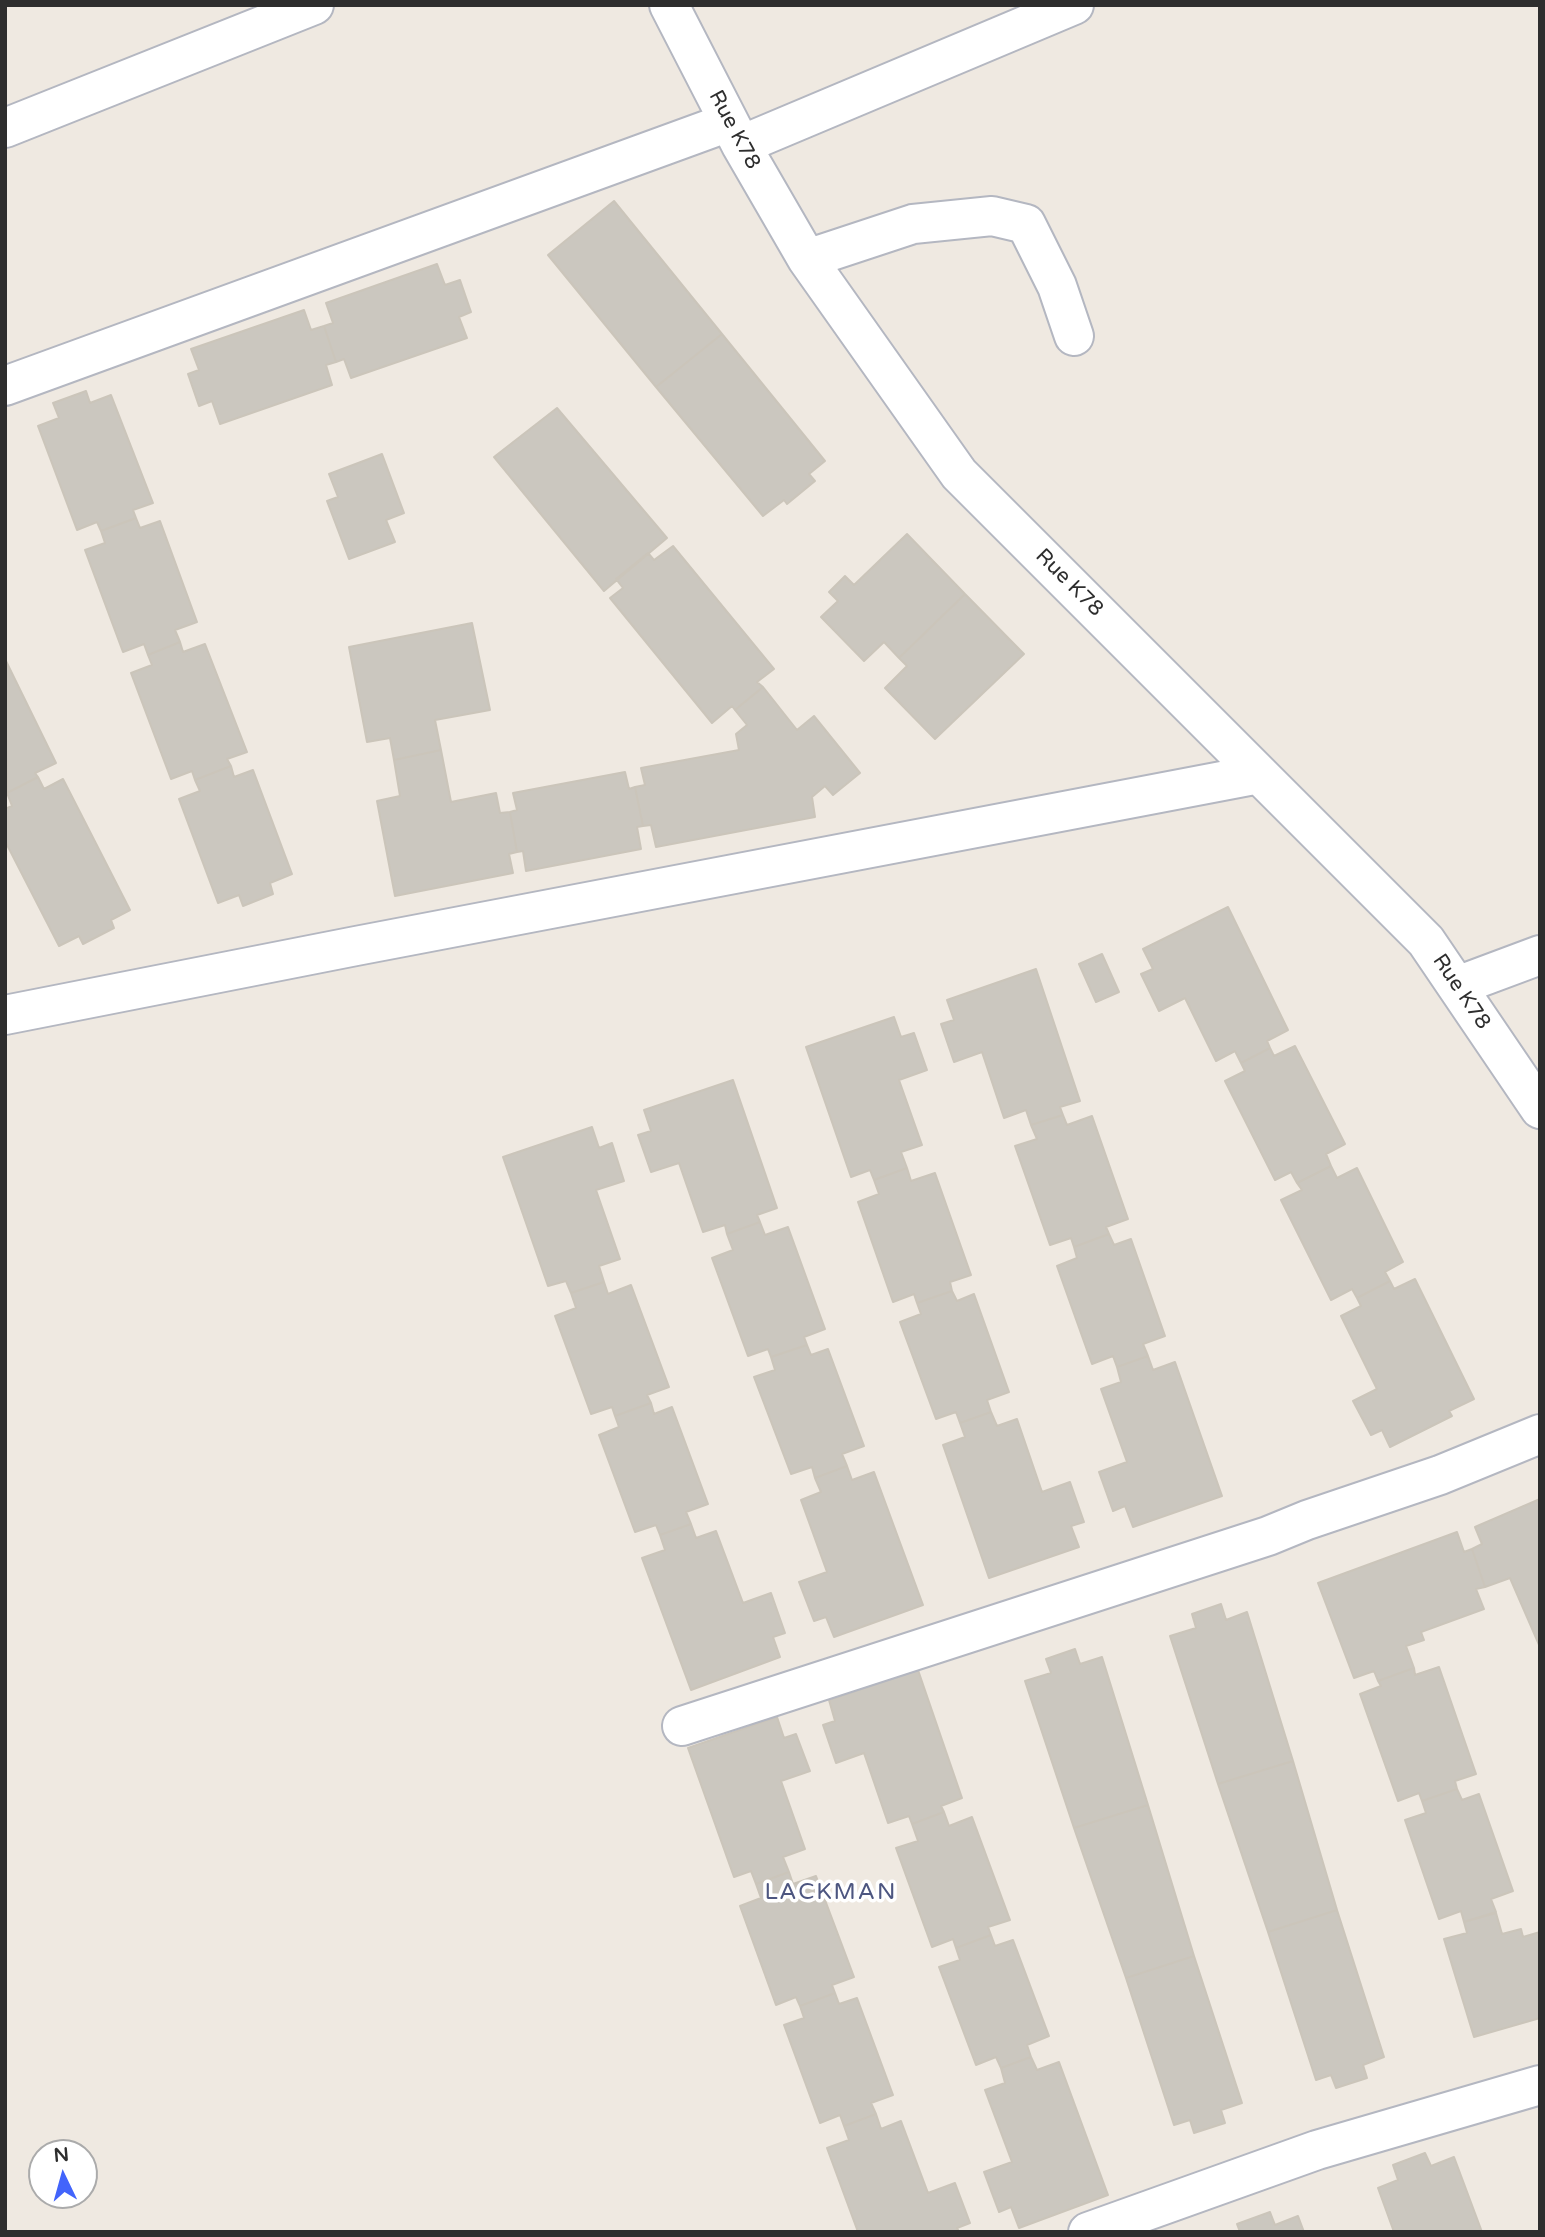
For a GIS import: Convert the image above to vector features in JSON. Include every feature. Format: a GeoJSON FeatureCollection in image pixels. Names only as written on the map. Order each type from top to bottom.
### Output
{"type":"FeatureCollection","features":[{"type":"Feature","properties":{"kind":"street"},"geometry":{"type":"LineString","coordinates":[[5,128],[314,5]]}},
{"type":"Feature","properties":{"kind":"street","name":"Rue K78"},"geometry":{"type":"LineString","coordinates":[[668,5],[735,133],[807,259],[959,474],[1426,942],[1540,1109]]}},
{"type":"Feature","properties":{"kind":"street"},"geometry":{"type":"LineString","coordinates":[[5,386],[735,133],[1074,5]]}},
{"type":"Feature","properties":{"kind":"street"},"geometry":{"type":"LineString","coordinates":[[807,259],[913,224],[992,216],[1026,225],[1057,286],[1074,336]]}},
{"type":"Feature","properties":{"kind":"street"},"geometry":{"type":"LineString","coordinates":[[5,1015],[1259,774]]}},
{"type":"Feature","properties":{"kind":"street"},"geometry":{"type":"LineString","coordinates":[[1457,986],[1540,955]]}},
{"type":"Feature","properties":{"kind":"street"},"geometry":{"type":"LineString","coordinates":[[682,1726],[1268,1536],[1440,1475],[1540,1434]]}},
{"type":"Feature","properties":{"kind":"street"},"geometry":{"type":"LineString","coordinates":[[1088,2232],[1317,2150],[1540,2085]]}},
{"type":"Feature","properties":{"kind":"building"},"geometry":{"type":"Polygon","coordinates":[[[614,201],[722,334],[656,387],[548,255],[614,201]]]}},
{"type":"Feature","properties":{"kind":"building"},"geometry":{"type":"Polygon","coordinates":[[[437,264],[445,285],[460,280],[471,312],[459,317],[467,338],[351,378],[344,359],[336,362],[324,326],[333,323],[326,303],[437,264]]]}},
{"type":"Feature","properties":{"kind":"building"},"geometry":{"type":"Polygon","coordinates":[[[304,310],[311,330],[324,326],[336,362],[326,365],[332,385],[220,424],[212,401],[199,406],[188,374],[199,370],[191,349],[304,310]]]}},
{"type":"Feature","properties":{"kind":"building"},"geometry":{"type":"Polygon","coordinates":[[[722,334],[825,461],[809,474],[815,481],[787,504],[784,500],[763,516],[656,387],[722,334]]]}},
{"type":"Feature","properties":{"kind":"building"},"geometry":{"type":"Polygon","coordinates":[[[86,391],[90,403],[111,395],[153,503],[133,510],[136,518],[101,531],[97,522],[77,530],[38,426],[59,418],[53,403],[86,391]]]}},
{"type":"Feature","properties":{"kind":"building"},"geometry":{"type":"Polygon","coordinates":[[[557,408],[667,538],[604,591],[494,457],[557,408]]]}},
{"type":"Feature","properties":{"kind":"building"},"geometry":{"type":"Polygon","coordinates":[[[382,454],[404,513],[386,520],[395,542],[349,559],[327,501],[338,497],[329,474],[382,454]]]}},
{"type":"Feature","properties":{"kind":"building"},"geometry":{"type":"Polygon","coordinates":[[[136,518],[140,528],[160,521],[197,622],[175,630],[180,642],[148,655],[144,644],[123,652],[85,550],[105,543],[101,531],[136,518]]]}},
{"type":"Feature","properties":{"kind":"building"},"geometry":{"type":"Polygon","coordinates":[[[907,534],[965,594],[899,658],[884,642],[864,661],[821,617],[838,601],[829,592],[845,576],[854,585],[907,534]]]}},
{"type":"Feature","properties":{"kind":"building"},"geometry":{"type":"Polygon","coordinates":[[[673,546],[774,669],[757,682],[763,687],[735,710],[732,706],[712,723],[610,598],[623,588],[616,579],[648,553],[654,560],[673,546]]]}},
{"type":"Feature","properties":{"kind":"building"},"geometry":{"type":"Polygon","coordinates":[[[965,594],[1024,654],[935,739],[885,688],[907,666],[899,658],[965,594]]]}},
{"type":"Feature","properties":{"kind":"building"},"geometry":{"type":"Polygon","coordinates":[[[472,623],[490,710],[435,720],[441,750],[394,760],[390,738],[367,742],[349,647],[472,623]]]}},
{"type":"Feature","properties":{"kind":"building"},"geometry":{"type":"Polygon","coordinates":[[[180,642],[183,652],[205,644],[247,752],[227,759],[231,766],[195,780],[192,771],[171,779],[131,673],[152,665],[148,655],[180,642]]]}},
{"type":"Feature","properties":{"kind":"building"},"geometry":{"type":"Polygon","coordinates":[[[5,659],[56,763],[35,773],[38,777],[7,793],[5,659]]]}},
{"type":"Feature","properties":{"kind":"building"},"geometry":{"type":"Polygon","coordinates":[[[763,687],[797,730],[814,716],[860,773],[833,795],[825,786],[812,797],[815,817],[656,847],[651,825],[643,826],[635,787],[645,785],[641,768],[739,750],[736,734],[747,725],[735,710],[763,687]]]}},
{"type":"Feature","properties":{"kind":"building"},"geometry":{"type":"Polygon","coordinates":[[[441,750],[451,802],[496,793],[500,813],[510,812],[517,852],[509,854],[513,873],[395,896],[377,801],[400,796],[394,760],[441,750]]]}},
{"type":"Feature","properties":{"kind":"building"},"geometry":{"type":"Polygon","coordinates":[[[231,766],[234,777],[253,770],[292,874],[270,883],[273,894],[243,906],[239,895],[218,903],[179,799],[200,791],[195,780],[231,766]]]}},
{"type":"Feature","properties":{"kind":"building"},"geometry":{"type":"Polygon","coordinates":[[[625,772],[629,789],[635,787],[643,826],[637,827],[641,849],[526,871],[523,851],[517,852],[510,812],[517,810],[513,793],[625,772]]]}},
{"type":"Feature","properties":{"kind":"building"},"geometry":{"type":"Polygon","coordinates":[[[38,777],[44,789],[63,779],[130,910],[111,920],[114,928],[83,944],[79,936],[59,946],[5,841],[5,809],[12,806],[7,793],[38,777]]]}},
{"type":"Feature","properties":{"kind":"building"},"geometry":{"type":"Polygon","coordinates":[[[1228,907],[1288,1030],[1267,1041],[1270,1048],[1241,1063],[1235,1051],[1216,1061],[1185,998],[1159,1011],[1141,974],[1153,969],[1143,949],[1228,907]]]}},
{"type":"Feature","properties":{"kind":"building"},"geometry":{"type":"Polygon","coordinates":[[[1102,954],[1119,992],[1096,1002],[1079,964],[1102,954]]]}},
{"type":"Feature","properties":{"kind":"building"},"geometry":{"type":"Polygon","coordinates":[[[1036,969],[1080,1101],[1060,1107],[1063,1115],[1031,1125],[1026,1110],[1004,1118],[982,1052],[954,1062],[941,1024],[954,1020],[947,1000],[1036,969]]]}},
{"type":"Feature","properties":{"kind":"building"},"geometry":{"type":"Polygon","coordinates":[[[894,1017],[901,1037],[914,1033],[927,1070],[899,1080],[922,1145],[901,1152],[907,1168],[874,1180],[870,1170],[851,1177],[806,1047],[894,1017]]]}},
{"type":"Feature","properties":{"kind":"building"},"geometry":{"type":"Polygon","coordinates":[[[1295,1046],[1345,1144],[1326,1154],[1331,1166],[1297,1183],[1291,1172],[1275,1180],[1225,1081],[1245,1071],[1241,1063],[1270,1048],[1274,1056],[1295,1046]]]}},
{"type":"Feature","properties":{"kind":"building"},"geometry":{"type":"Polygon","coordinates":[[[733,1080],[777,1208],[757,1215],[760,1222],[727,1234],[725,1225],[703,1232],[679,1163],[651,1172],[638,1135],[651,1131],[644,1110],[733,1080]]]}},
{"type":"Feature","properties":{"kind":"building"},"geometry":{"type":"Polygon","coordinates":[[[1063,1115],[1067,1125],[1092,1116],[1128,1219],[1106,1227],[1109,1234],[1074,1247],[1071,1238],[1050,1245],[1015,1146],[1037,1139],[1031,1125],[1063,1115]]]}},
{"type":"Feature","properties":{"kind":"building"},"geometry":{"type":"Polygon","coordinates":[[[592,1127],[599,1148],[612,1143],[624,1181],[596,1190],[620,1259],[599,1266],[604,1282],[571,1293],[566,1281],[548,1286],[503,1157],[592,1127]]]}},
{"type":"Feature","properties":{"kind":"building"},"geometry":{"type":"Polygon","coordinates":[[[1331,1166],[1337,1178],[1357,1168],[1403,1262],[1385,1272],[1390,1281],[1357,1298],[1352,1289],[1331,1300],[1281,1200],[1302,1190],[1297,1183],[1331,1166]]]}},
{"type":"Feature","properties":{"kind":"building"},"geometry":{"type":"Polygon","coordinates":[[[907,1168],[911,1181],[935,1173],[971,1275],[950,1282],[952,1291],[917,1303],[914,1294],[893,1302],[858,1202],[879,1194],[874,1180],[907,1168]]]}},
{"type":"Feature","properties":{"kind":"building"},"geometry":{"type":"Polygon","coordinates":[[[760,1222],[765,1235],[788,1227],[825,1329],[804,1337],[807,1345],[771,1357],[768,1349],[748,1356],[712,1258],[733,1250],[727,1234],[760,1222]]]}},
{"type":"Feature","properties":{"kind":"building"},"geometry":{"type":"Polygon","coordinates":[[[1109,1234],[1114,1245],[1131,1239],[1165,1336],[1143,1344],[1148,1356],[1117,1367],[1113,1356],[1092,1364],[1057,1266],[1077,1258],[1074,1247],[1109,1234]]]}},
{"type":"Feature","properties":{"kind":"building"},"geometry":{"type":"Polygon","coordinates":[[[1415,1279],[1474,1399],[1449,1411],[1452,1416],[1390,1447],[1382,1430],[1371,1435],[1353,1401],[1377,1389],[1341,1316],[1361,1306],[1357,1298],[1390,1281],[1394,1289],[1415,1279]]]}},
{"type":"Feature","properties":{"kind":"building"},"geometry":{"type":"Polygon","coordinates":[[[604,1282],[608,1294],[631,1285],[669,1387],[647,1395],[651,1403],[615,1416],[612,1407],[591,1414],[555,1316],[576,1308],[571,1293],[604,1282]]]}},
{"type":"Feature","properties":{"kind":"building"},"geometry":{"type":"Polygon","coordinates":[[[952,1291],[957,1301],[974,1294],[1009,1392],[987,1400],[991,1412],[960,1423],[956,1412],[936,1419],[900,1322],[921,1314],[917,1303],[952,1291]]]}},
{"type":"Feature","properties":{"kind":"building"},"geometry":{"type":"Polygon","coordinates":[[[807,1345],[811,1355],[828,1349],[864,1446],[842,1454],[847,1466],[815,1478],[812,1467],[791,1474],[754,1377],[775,1370],[771,1357],[807,1345]]]}},
{"type":"Feature","properties":{"kind":"building"},"geometry":{"type":"Polygon","coordinates":[[[1148,1356],[1153,1370],[1175,1362],[1222,1496],[1133,1527],[1125,1506],[1113,1511],[1099,1472],[1127,1462],[1101,1389],[1121,1382],[1117,1367],[1148,1356]]]}},
{"type":"Feature","properties":{"kind":"building"},"geometry":{"type":"Polygon","coordinates":[[[651,1403],[654,1414],[672,1407],[708,1504],[686,1512],[691,1524],[660,1535],[656,1525],[635,1532],[599,1435],[619,1427],[615,1416],[651,1403]]]}},
{"type":"Feature","properties":{"kind":"building"},"geometry":{"type":"Polygon","coordinates":[[[991,1412],[997,1426],[1017,1419],[1042,1492],[1070,1482],[1084,1522],[1071,1526],[1079,1547],[989,1578],[943,1445],[965,1437],[960,1423],[991,1412]]]}},
{"type":"Feature","properties":{"kind":"building"},"geometry":{"type":"Polygon","coordinates":[[[847,1466],[852,1480],[874,1472],[923,1605],[834,1637],[826,1617],[814,1621],[799,1582],[827,1572],[801,1500],[821,1492],[815,1478],[847,1466]]]}},
{"type":"Feature","properties":{"kind":"building"},"geometry":{"type":"Polygon","coordinates":[[[1540,1499],[1540,1647],[1510,1578],[1485,1587],[1472,1549],[1482,1544],[1475,1527],[1540,1499]]]}},
{"type":"Feature","properties":{"kind":"building"},"geometry":{"type":"Polygon","coordinates":[[[691,1524],[696,1538],[716,1531],[743,1603],[771,1593],[785,1633],[773,1637],[780,1657],[691,1690],[642,1558],[665,1550],[660,1535],[691,1524]]]}},
{"type":"Feature","properties":{"kind":"building"},"geometry":{"type":"Polygon","coordinates":[[[1457,1532],[1464,1552],[1472,1549],[1485,1587],[1476,1589],[1484,1609],[1421,1632],[1424,1640],[1406,1646],[1414,1668],[1378,1681],[1374,1671],[1354,1678],[1318,1583],[1457,1532]]]}},
{"type":"Feature","properties":{"kind":"building"},"geometry":{"type":"Polygon","coordinates":[[[1221,1604],[1226,1620],[1247,1612],[1293,1761],[1218,1784],[1170,1636],[1196,1628],[1192,1614],[1221,1604]]]}},
{"type":"Feature","properties":{"kind":"building"},"geometry":{"type":"Polygon","coordinates":[[[1075,1649],[1080,1664],[1102,1657],[1148,1805],[1074,1828],[1025,1681],[1051,1673],[1046,1659],[1075,1649]]]}},
{"type":"Feature","properties":{"kind":"building"},"geometry":{"type":"Polygon","coordinates":[[[1439,1667],[1476,1774],[1455,1781],[1457,1789],[1422,1801],[1419,1793],[1398,1801],[1360,1694],[1381,1686],[1378,1681],[1414,1668],[1415,1675],[1439,1667]]]}},
{"type":"Feature","properties":{"kind":"building"},"geometry":{"type":"Polygon","coordinates":[[[918,1670],[962,1798],[941,1806],[944,1812],[912,1824],[909,1816],[888,1823],[864,1753],[836,1763],[823,1725],[835,1721],[829,1700],[918,1670]]]}},
{"type":"Feature","properties":{"kind":"building"},"geometry":{"type":"Polygon","coordinates":[[[777,1717],[784,1738],[796,1734],[810,1771],[781,1781],[805,1849],[783,1857],[789,1872],[756,1884],[751,1871],[734,1877],[688,1748],[777,1717]]]}},
{"type":"Feature","properties":{"kind":"building"},"geometry":{"type":"Polygon","coordinates":[[[1293,1761],[1337,1910],[1268,1932],[1218,1784],[1293,1761]]]}},
{"type":"Feature","properties":{"kind":"building"},"geometry":{"type":"Polygon","coordinates":[[[1457,1789],[1462,1800],[1479,1794],[1513,1891],[1491,1899],[1496,1912],[1464,1922],[1461,1911],[1439,1919],[1405,1820],[1426,1813],[1422,1801],[1457,1789]]]}},
{"type":"Feature","properties":{"kind":"building"},"geometry":{"type":"Polygon","coordinates":[[[1148,1805],[1194,1956],[1126,1978],[1074,1828],[1148,1805]]]}},
{"type":"Feature","properties":{"kind":"building"},"geometry":{"type":"Polygon","coordinates":[[[944,1812],[949,1826],[972,1817],[1010,1920],[988,1927],[991,1935],[956,1948],[953,1939],[932,1947],[896,1848],[918,1841],[912,1824],[944,1812]]]}},
{"type":"Feature","properties":{"kind":"building"},"geometry":{"type":"Polygon","coordinates":[[[789,1872],[793,1884],[816,1876],[854,1977],[832,1985],[835,1993],[800,2006],[796,1997],[776,2005],[740,1906],[761,1898],[756,1884],[789,1872]]]}},
{"type":"Feature","properties":{"kind":"building"},"geometry":{"type":"Polygon","coordinates":[[[1337,1910],[1384,2057],[1363,2065],[1367,2078],[1336,2088],[1331,2075],[1316,2080],[1268,1932],[1337,1910]]]}},
{"type":"Feature","properties":{"kind":"building"},"geometry":{"type":"Polygon","coordinates":[[[1496,1913],[1502,1934],[1521,1929],[1523,1937],[1540,1932],[1540,2018],[1474,2037],[1444,1939],[1467,1933],[1464,1922],[1496,1913]]]}},
{"type":"Feature","properties":{"kind":"building"},"geometry":{"type":"Polygon","coordinates":[[[991,1935],[995,1946],[1013,1940],[1049,2036],[1027,2045],[1031,2057],[1001,2068],[996,2057],[976,2065],[939,1967],[960,1960],[956,1948],[991,1935]]]}},
{"type":"Feature","properties":{"kind":"building"},"geometry":{"type":"Polygon","coordinates":[[[1194,1956],[1242,2103],[1221,2110],[1225,2123],[1194,2133],[1190,2120],[1174,2125],[1126,1978],[1194,1956]]]}},
{"type":"Feature","properties":{"kind":"building"},"geometry":{"type":"Polygon","coordinates":[[[835,1993],[839,2004],[857,1998],[893,2095],[871,2103],[876,2114],[844,2126],[840,2115],[820,2123],[784,2025],[804,2018],[800,2006],[835,1993]]]}},
{"type":"Feature","properties":{"kind":"building"},"geometry":{"type":"Polygon","coordinates":[[[1031,2057],[1037,2070],[1059,2062],[1108,2195],[1019,2228],[1011,2207],[999,2212],[984,2172],[1012,2162],[985,2090],[1005,2083],[1001,2068],[1031,2057]]]}},
{"type":"Feature","properties":{"kind":"building"},"geometry":{"type":"Polygon","coordinates":[[[876,2114],[881,2129],[901,2121],[928,2193],[955,2183],[970,2223],[957,2228],[959,2232],[858,2232],[827,2148],[849,2140],[844,2126],[876,2114]]]}},
{"type":"Feature","properties":{"kind":"building"},"geometry":{"type":"Polygon","coordinates":[[[1425,2153],[1431,2166],[1454,2157],[1482,2232],[1394,2232],[1378,2188],[1398,2180],[1393,2165],[1425,2153]]]}},
{"type":"Feature","properties":{"kind":"building"},"geometry":{"type":"Polygon","coordinates":[[[1270,2212],[1275,2225],[1298,2216],[1304,2232],[1240,2232],[1237,2224],[1270,2212]]]}},
{"type":"Feature","properties":{"kind":"district","name":"LACKMAN"},"geometry":{"type":"Point","coordinates":[831,1893]}}]}
